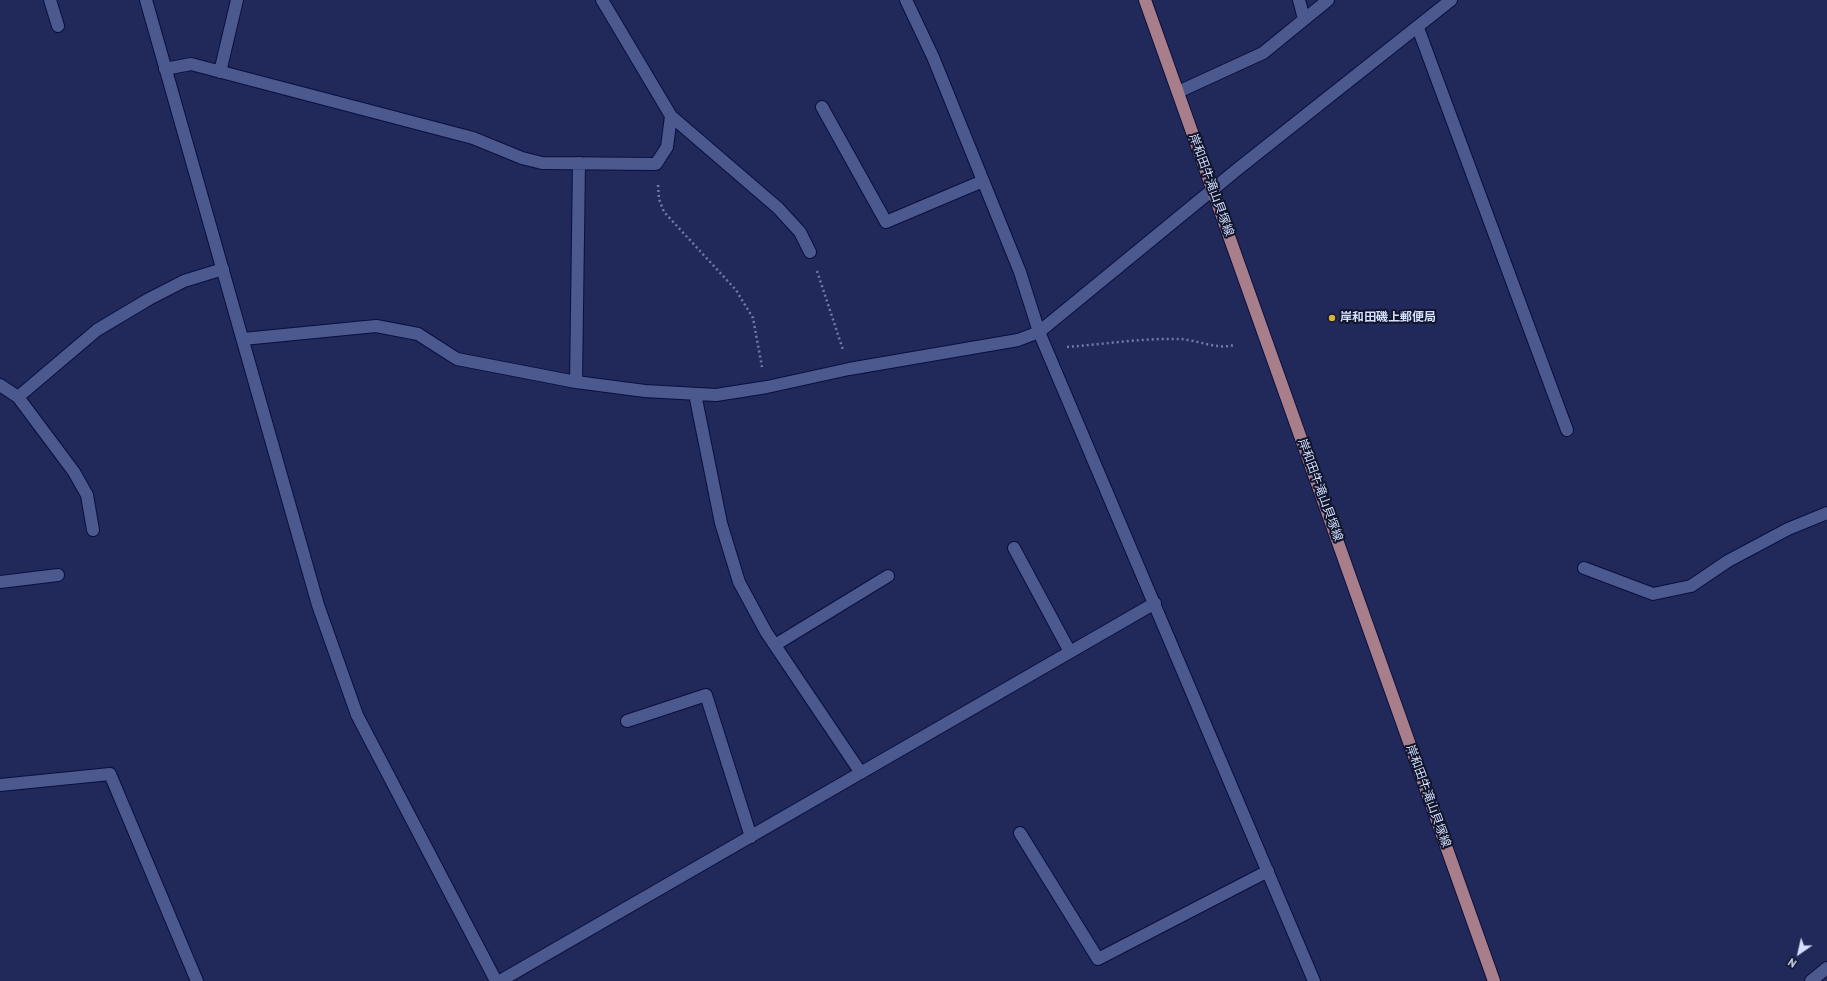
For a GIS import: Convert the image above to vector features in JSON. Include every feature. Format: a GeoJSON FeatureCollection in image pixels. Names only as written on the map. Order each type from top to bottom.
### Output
{"type":"FeatureCollection","features":[{"type":"Feature","properties":{"kind":"main road","name":"岸和田牛滝山貝塚線"},"geometry":{"type":"LineString","coordinates":[[1145,0],[1494,981]]}},
{"type":"Feature","properties":{"kind":"street"},"geometry":{"type":"LineString","coordinates":[[50,0],[58,26]]}},
{"type":"Feature","properties":{"kind":"street"},"geometry":{"type":"LineString","coordinates":[[146,0],[318,606],[357,715],[496,981]]}},
{"type":"Feature","properties":{"kind":"street"},"geometry":{"type":"LineString","coordinates":[[220,72],[237,0]]}},
{"type":"Feature","properties":{"kind":"street"},"geometry":{"type":"LineString","coordinates":[[602,0],[671,116],[778,208],[800,232],[810,252]]}},
{"type":"Feature","properties":{"kind":"street"},"geometry":{"type":"LineString","coordinates":[[906,0],[933,57],[1020,272],[1039,332],[1314,981]]}},
{"type":"Feature","properties":{"kind":"street"},"geometry":{"type":"LineString","coordinates":[[1299,0],[1304,19]]}},
{"type":"Feature","properties":{"kind":"street"},"geometry":{"type":"LineString","coordinates":[[1178,92],[1263,53],[1328,0]]}},
{"type":"Feature","properties":{"kind":"street"},"geometry":{"type":"LineString","coordinates":[[243,339],[376,326],[418,334],[457,359],[576,382],[645,391],[716,395],[767,387],[849,369],[1018,340],[1039,332],[1212,190],[1418,28],[1451,0]]}},
{"type":"Feature","properties":{"kind":"street"},"geometry":{"type":"LineString","coordinates":[[1418,28],[1567,430]]}},
{"type":"Feature","properties":{"kind":"street"},"geometry":{"type":"LineString","coordinates":[[165,70],[191,64],[473,138],[522,158],[542,163],[656,164],[666,147],[671,116]]}},
{"type":"Feature","properties":{"kind":"street"},"geometry":{"type":"LineString","coordinates":[[822,107],[886,222],[983,181]]}},
{"type":"Feature","properties":{"kind":"street"},"geometry":{"type":"LineString","coordinates":[[576,382],[579,164]]}},
{"type":"Feature","properties":{"kind":"street"},"geometry":{"type":"LineString","coordinates":[[18,397],[97,330],[149,299],[184,281],[223,269]]}},
{"type":"Feature","properties":{"kind":"street"},"geometry":{"type":"LineString","coordinates":[[0,385],[18,397],[74,472],[87,495],[94,530]]}},
{"type":"Feature","properties":{"kind":"street"},"geometry":{"type":"LineString","coordinates":[[695,394],[721,523],[739,582],[775,645],[861,773]]}},
{"type":"Feature","properties":{"kind":"street"},"geometry":{"type":"LineString","coordinates":[[1584,568],[1652,594],[1691,586],[1728,561],[1788,529],[1827,513]]}},
{"type":"Feature","properties":{"kind":"street"},"geometry":{"type":"LineString","coordinates":[[1014,548],[1070,652]]}},
{"type":"Feature","properties":{"kind":"street"},"geometry":{"type":"LineString","coordinates":[[0,582],[58,575]]}},
{"type":"Feature","properties":{"kind":"street"},"geometry":{"type":"LineString","coordinates":[[775,645],[888,576]]}},
{"type":"Feature","properties":{"kind":"street"},"geometry":{"type":"LineString","coordinates":[[500,981],[1155,603]]}},
{"type":"Feature","properties":{"kind":"street"},"geometry":{"type":"LineString","coordinates":[[627,721],[706,695],[751,837]]}},
{"type":"Feature","properties":{"kind":"street"},"geometry":{"type":"LineString","coordinates":[[0,786],[110,774],[197,981]]}},
{"type":"Feature","properties":{"kind":"street"},"geometry":{"type":"LineString","coordinates":[[1020,834],[1098,958],[1268,871]]}},
{"type":"Feature","properties":{"kind":"street"},"geometry":{"type":"LineString","coordinates":[[1811,981],[1827,968]]}},
{"type":"Feature","properties":{"kind":"path"},"geometry":{"type":"LineString","coordinates":[[656,164],[659,199],[664,212],[736,290],[753,318],[767,387]]}},
{"type":"Feature","properties":{"kind":"path"},"geometry":{"type":"LineString","coordinates":[[810,252],[849,369]]}},
{"type":"Feature","properties":{"kind":"path"},"geometry":{"type":"LineString","coordinates":[[1046,348],[1166,339],[1198,341],[1226,348],[1234,345]]}},
{"type":"Feature","properties":{"kind":"place","name":"岸和田磯上郵便局"},"geometry":{"type":"Point","coordinates":[1332,318]}}]}
